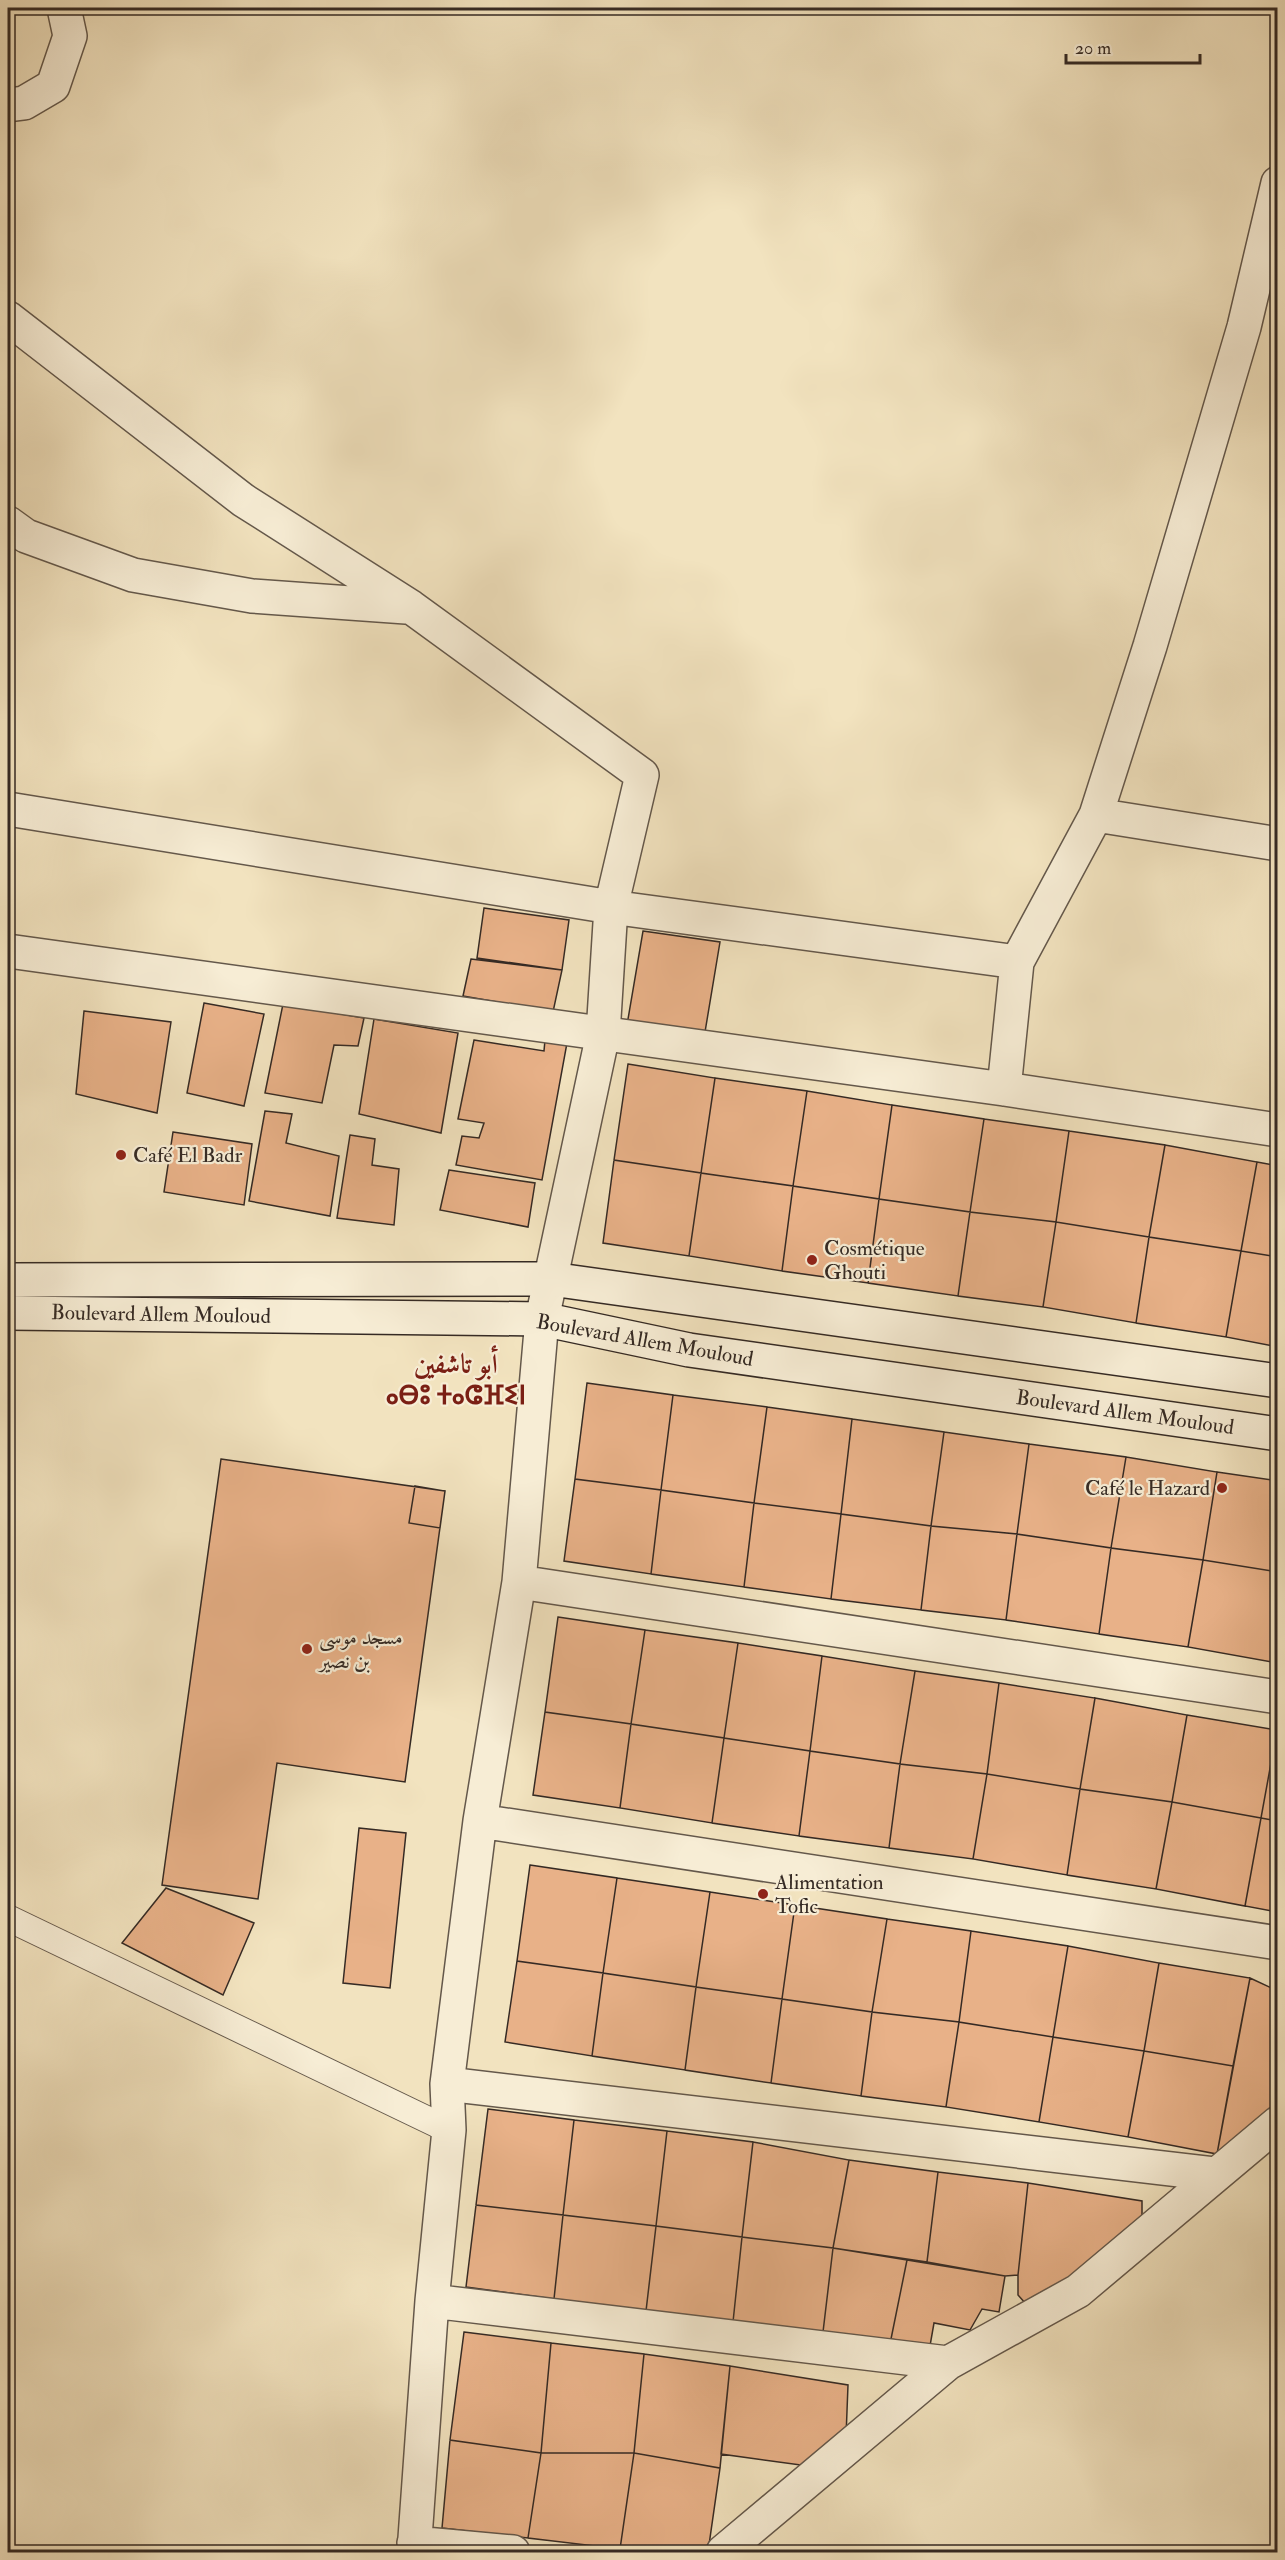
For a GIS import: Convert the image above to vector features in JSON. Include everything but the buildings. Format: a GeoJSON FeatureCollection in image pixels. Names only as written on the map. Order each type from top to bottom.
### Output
{"type":"FeatureCollection","features":[{"type":"Feature","properties":{"kind":"street"},"geometry":{"type":"LineString","coordinates":[[8,105],[24,103],[53,86],[70,36],[64,8]]}},
{"type":"Feature","properties":{"kind":"street"},"geometry":{"type":"LineString","coordinates":[[1004,1089],[1017,962],[1096,815],[1150,646],[1244,327],[1278,183]]}},
{"type":"Feature","properties":{"kind":"street"},"geometry":{"type":"LineString","coordinates":[[8,318],[243,500],[411,607],[642,775],[611,908],[603,1034],[542,1319],[519,1582],[480,1821],[447,2084],[449,2130],[432,2301],[414,2548],[513,2553]]}},
{"type":"Feature","properties":{"kind":"street"},"geometry":{"type":"LineString","coordinates":[[14,538],[133,575],[252,596],[411,607]]}},
{"type":"Feature","properties":{"kind":"street"},"geometry":{"type":"LineString","coordinates":[[8,809],[611,908],[1017,962]]}},
{"type":"Feature","properties":{"kind":"street"},"geometry":{"type":"LineString","coordinates":[[1096,815],[1278,844]]}},
{"type":"Feature","properties":{"kind":"street"},"geometry":{"type":"LineString","coordinates":[[8,951],[1004,1089],[1278,1130]]}},
{"type":"Feature","properties":{"kind":"street","name":"Boulevard Allem Mouloud"},"geometry":{"type":"LineString","coordinates":[[8,1280],[551,1279],[1278,1381]]}},
{"type":"Feature","properties":{"kind":"street","name":"Boulevard Allem Mouloud"},"geometry":{"type":"LineString","coordinates":[[8,1313],[542,1319],[689,1350],[1278,1434]]}},
{"type":"Feature","properties":{"kind":"street"},"geometry":{"type":"LineString","coordinates":[[519,1582],[1278,1697]]}},
{"type":"Feature","properties":{"kind":"street"},"geometry":{"type":"LineString","coordinates":[[480,1821],[1278,1943]]}},
{"type":"Feature","properties":{"kind":"street"},"geometry":{"type":"LineString","coordinates":[[447,2084],[1214,2174]]}},
{"type":"Feature","properties":{"kind":"street"},"geometry":{"type":"LineString","coordinates":[[723,2553],[948,2363],[1078,2291],[1278,2122]]}},
{"type":"Feature","properties":{"kind":"street"},"geometry":{"type":"LineString","coordinates":[[432,2301],[948,2363]]}},
{"type":"Feature","properties":{"kind":"lane"},"geometry":{"type":"LineString","coordinates":[[8,1918],[449,2130]]}},
{"type":"Feature","properties":{"kind":"place","name":"Café El Badr"},"geometry":{"type":"Point","coordinates":[121,1155]}},
{"type":"Feature","properties":{"kind":"place","name":"Cosmétique Ghouti"},"geometry":{"type":"Point","coordinates":[812,1260]}},
{"type":"Feature","properties":{"kind":"place","name":"Café le Hazard"},"geometry":{"type":"Point","coordinates":[1222,1488]}},
{"type":"Feature","properties":{"kind":"place","name":"مسجد موسى بن نصير"},"geometry":{"type":"Point","coordinates":[307,1649]}},
{"type":"Feature","properties":{"kind":"place","name":"Alimentation Tofic"},"geometry":{"type":"Point","coordinates":[763,1894]}},
{"type":"Feature","properties":{"kind":"district","name":"أبو تاشفين ⴰⴱⵓ ⵜⴰⵛⴼⵉⵏ"},"geometry":{"type":"Point","coordinates":[456,1380]}}]}
